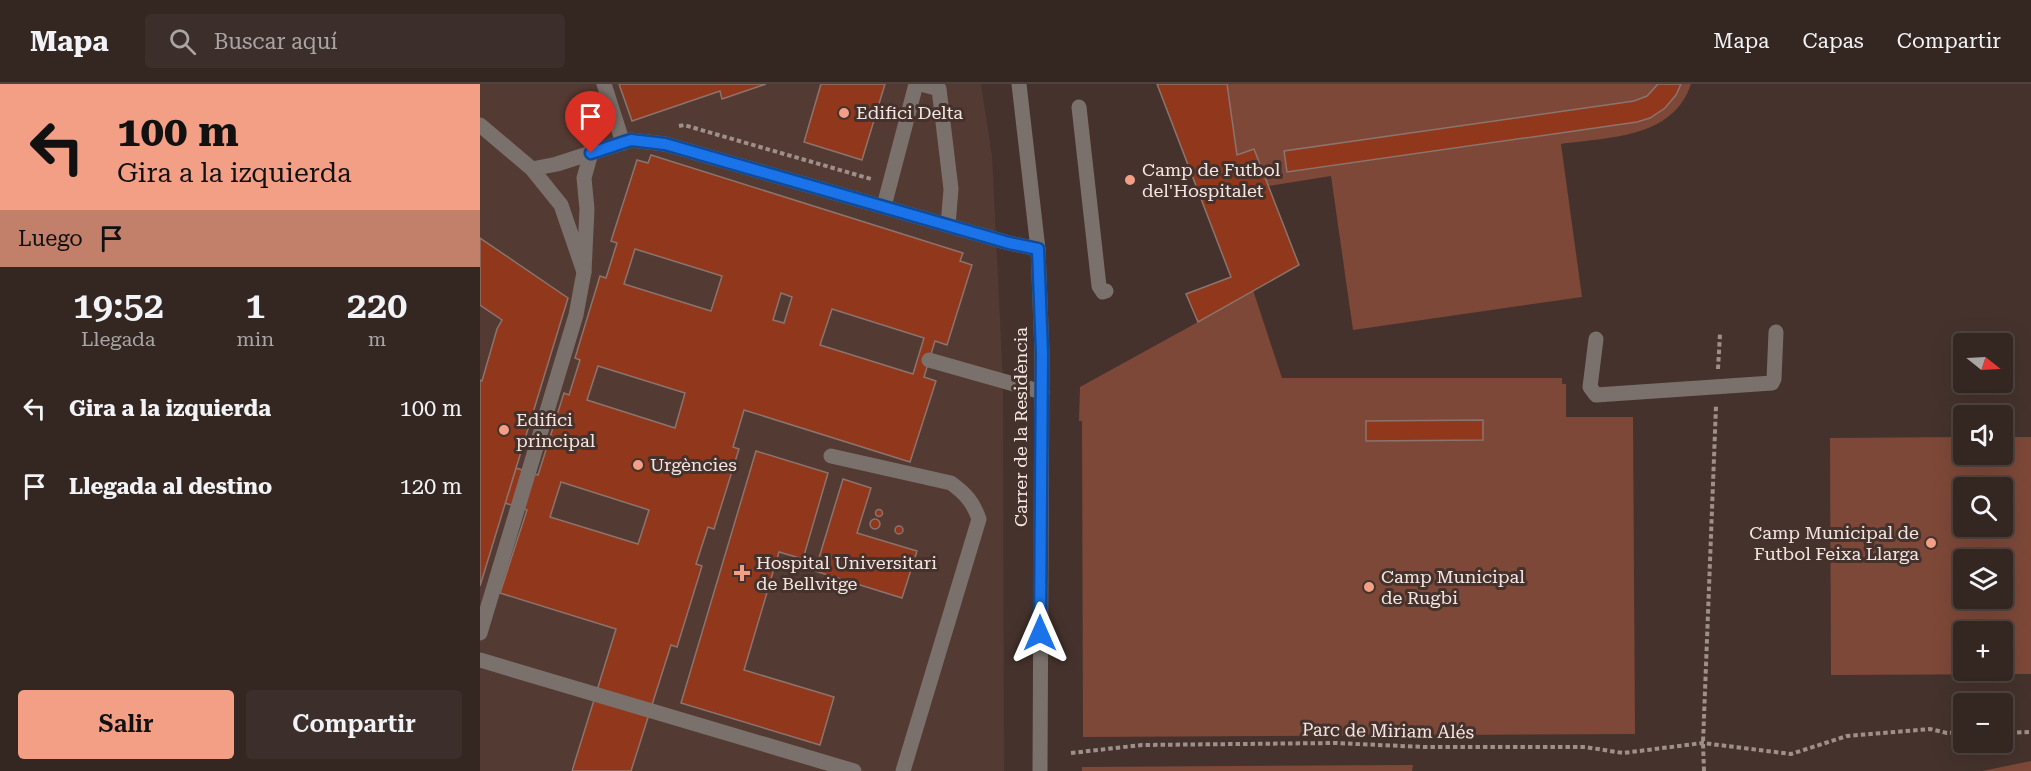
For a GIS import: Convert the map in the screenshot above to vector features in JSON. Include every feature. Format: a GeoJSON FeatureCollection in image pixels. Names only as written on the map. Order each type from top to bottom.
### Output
{"type":"FeatureCollection","features":[{"type":"Feature","properties":{"kind":"street"},"geometry":{"type":"LineString","coordinates":[[604,84],[623,143]]}},
{"type":"Feature","properties":{"kind":"street"},"geometry":{"type":"LineString","coordinates":[[884,206],[918,84],[939,89],[951,189],[948,225]]}},
{"type":"Feature","properties":{"kind":"street","name":"Carrer de la Residència"},"geometry":{"type":"LineString","coordinates":[[1019,84],[1038,249],[1042,392],[1040,771]]}},
{"type":"Feature","properties":{"kind":"street"},"geometry":{"type":"LineString","coordinates":[[1079,107],[1099,286],[1102,292],[1106,291]]}},
{"type":"Feature","properties":{"kind":"street"},"geometry":{"type":"LineString","coordinates":[[480,125],[532,170],[561,206],[584,272]]}},
{"type":"Feature","properties":{"kind":"street"},"geometry":{"type":"LineString","coordinates":[[532,170],[631,140],[665,144],[1038,249]]}},
{"type":"Feature","properties":{"kind":"street"},"geometry":{"type":"LineString","coordinates":[[480,633],[576,315],[584,272],[587,209],[584,178],[591,153]]}},
{"type":"Feature","properties":{"kind":"street"},"geometry":{"type":"LineString","coordinates":[[1596,339],[1590,387],[1596,395],[1772,383],[1776,333]]}},
{"type":"Feature","properties":{"kind":"street"},"geometry":{"type":"LineString","coordinates":[[929,360],[1042,392]]}},
{"type":"Feature","properties":{"kind":"street"},"geometry":{"type":"LineString","coordinates":[[831,456],[951,483],[968,495],[979,519],[903,771]]}},
{"type":"Feature","properties":{"kind":"street"},"geometry":{"type":"LineString","coordinates":[[480,660],[854,771]]}},
{"type":"Feature","properties":{"kind":"path"},"geometry":{"type":"LineString","coordinates":[[1704,771],[1703,743],[1716,419]]}},
{"type":"Feature","properties":{"kind":"path","name":"Parc de Miriam Alés"},"geometry":{"type":"LineString","coordinates":[[1071,753],[1142,745],[1335,742],[1424,747],[1585,747],[1623,753],[1703,743],[1791,754],[1847,736],[1929,729],[1953,733]]}},
{"type":"Feature","properties":{"kind":"path"},"geometry":{"type":"LineString","coordinates":[[2013,733],[2031,732]]}},
{"type":"Feature","properties":{"kind":"shaded area","name":"Hospital Universitari de Bellvitge"},"geometry":{"type":"Polygon","coordinates":[[[480,84],[981,84],[992,156],[1003,381],[1004,771],[480,771],[480,84]]]}},
{"type":"Feature","properties":{"kind":"shaded area"},"geometry":{"type":"Polygon","coordinates":[[[1157,84],[1691,84],[1682,102],[1670,116],[1654,125],[1618,136],[1561,144],[1582,297],[1353,330],[1331,176],[1268,186],[1253,290],[1282,378],[1562,378],[1562,384],[1566,384],[1566,417],[1633,417],[1635,734],[1083,737],[1080,387],[1198,322],[1186,294],[1231,277],[1157,84]]]}},
{"type":"Feature","properties":{"kind":"shaded area","name":"Camp Municipal de Futbol Feixa Llarga"},"geometry":{"type":"Polygon","coordinates":[[[1953,437],[1953,465],[2013,465],[2013,437],[2031,437],[2031,674],[2013,674],[2013,621],[1953,621],[1953,674],[1831,675],[1830,438],[1953,437]]]}},
{"type":"Feature","properties":{"kind":"shaded area"},"geometry":{"type":"Polygon","coordinates":[[[2031,761],[2031,771],[1982,771],[2031,761]]]}},
{"type":"Feature","properties":{"kind":"shaded area"},"geometry":{"type":"Polygon","coordinates":[[[1413,765],[1412,771],[1082,771],[1082,767],[1413,765]]]}},
{"type":"Feature","properties":{"kind":"building"},"geometry":{"type":"Polygon","coordinates":[[[619,84],[766,84],[722,99],[720,91],[632,121],[619,84]]]}},
{"type":"Feature","properties":{"kind":"building","name":"Edifici Delta"},"geometry":{"type":"Polygon","coordinates":[[[821,84],[885,84],[862,160],[804,142],[821,84]]]}},
{"type":"Feature","properties":{"kind":"building"},"geometry":{"type":"Polygon","coordinates":[[[1157,84],[1227,84],[1237,155],[1254,149],[1299,265],[1198,322],[1186,294],[1231,277],[1157,84]]]}},
{"type":"Feature","properties":{"kind":"building"},"geometry":{"type":"Polygon","coordinates":[[[1658,84],[1681,84],[1676,95],[1665,108],[1650,118],[1637,122],[1287,172],[1284,151],[1634,101],[1647,96],[1658,84]]]}},
{"type":"Feature","properties":{"kind":"building","name":"Urgències"},"geometry":{"type":"Polygon","coordinates":[[[651,155],[963,253],[960,261],[972,265],[947,345],[935,341],[924,377],[936,381],[910,462],[744,410],[733,447],[739,449],[714,529],[708,527],[696,564],[702,566],[677,647],[671,645],[631,771],[572,771],[616,629],[500,593],[527,510],[505,503],[516,468],[538,475],[564,393],[569,395],[580,360],[575,358],[600,276],[606,278],[617,243],[611,241],[637,160],[648,163],[651,155]],[[635,249],[624,284],[711,311],[722,276],[635,249]],[[781,293],[773,320],[784,323],[792,297],[781,293]],[[832,309],[820,345],[913,374],[924,338],[832,309]],[[598,366],[587,400],[675,428],[685,393],[598,366]],[[561,482],[550,517],[638,544],[649,510],[561,482]]]}},
{"type":"Feature","properties":{"kind":"building","name":"Edifici principal"},"geometry":{"type":"Polygon","coordinates":[[[480,238],[568,298],[480,586],[480,380],[482,381],[497,329],[502,320],[480,305],[480,238]]]}},
{"type":"Feature","properties":{"kind":"building"},"geometry":{"type":"Polygon","coordinates":[[[1483,420],[1483,440],[1366,441],[1366,421],[1483,420]]]}},
{"type":"Feature","properties":{"kind":"building"},"geometry":{"type":"Polygon","coordinates":[[[756,451],[828,473],[803,559],[779,552],[744,670],[834,697],[820,745],[681,703],[756,451]]]}},
{"type":"Feature","properties":{"kind":"building"},"geometry":{"type":"Polygon","coordinates":[[[843,479],[871,488],[857,533],[917,551],[902,598],[815,571],[843,479]]]}},
{"type":"Feature","properties":{"kind":"building"},"geometry":{"type":"Polygon","coordinates":[[[879,510],[882,513],[879,516],[876,513],[879,510]]]}},
{"type":"Feature","properties":{"kind":"building"},"geometry":{"type":"Polygon","coordinates":[[[875,519],[880,524],[875,529],[870,524],[875,519]]]}},
{"type":"Feature","properties":{"kind":"building"},"geometry":{"type":"Polygon","coordinates":[[[899,526],[903,530],[899,534],[895,530],[899,526]]]}},
{"type":"Feature","properties":{"kind":"place","name":"Edifici Delta"},"geometry":{"type":"Point","coordinates":[844,113]}},
{"type":"Feature","properties":{"kind":"place","name":"Camp de Futbol del'Hospitalet"},"geometry":{"type":"Point","coordinates":[1130,180]}},
{"type":"Feature","properties":{"kind":"place","name":"Edifici principal"},"geometry":{"type":"Point","coordinates":[504,430]}},
{"type":"Feature","properties":{"kind":"place","name":"Urgències"},"geometry":{"type":"Point","coordinates":[638,465]}},
{"type":"Feature","properties":{"kind":"place","name":"Camp Municipal de Futbol Feixa Llarga"},"geometry":{"type":"Point","coordinates":[1931,543]}},
{"type":"Feature","properties":{"kind":"place","name":"Hospital Universitari de Bellvitge"},"geometry":{"type":"Point","coordinates":[742,573]}},
{"type":"Feature","properties":{"kind":"place","name":"Camp Municipal de Rugbi"},"geometry":{"type":"Point","coordinates":[1369,587]}},
{"type":"Feature","properties":{"kind":"route"},"geometry":{"type":"LineString","coordinates":[[591,153],[631,140],[665,144],[1009,243],[1038,249],[1042,353],[1040,633]]}}]}
